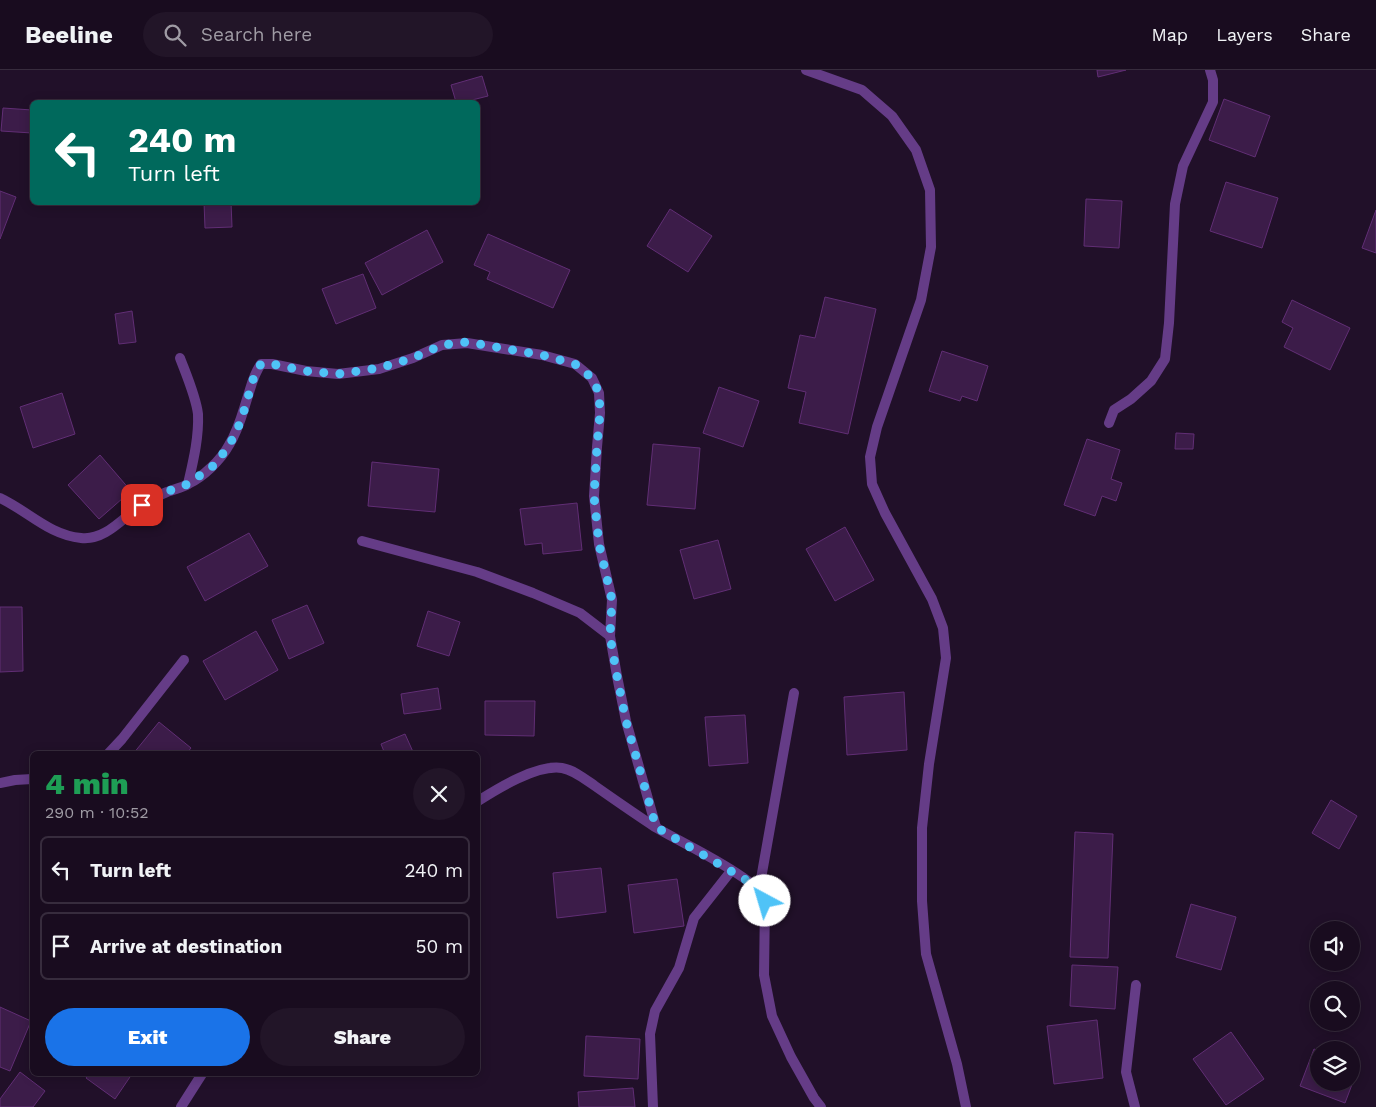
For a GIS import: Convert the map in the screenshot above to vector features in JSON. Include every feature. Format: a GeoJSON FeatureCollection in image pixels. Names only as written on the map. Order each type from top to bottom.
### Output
{"type":"FeatureCollection","features":[{"type":"Feature","properties":{"kind":"street"},"geometry":{"type":"LineString","coordinates":[[806,70],[862,90],[892,116],[916,150],[930,190],[931,247],[921,300],[870,457],[872,484],[885,513],[932,599],[943,628],[946,658],[929,764],[922,828],[922,902],[926,954],[957,1064],[966,1107]]}},
{"type":"Feature","properties":{"kind":"street"},"geometry":{"type":"LineString","coordinates":[[1109,423],[1114,410],[1151,381],[1165,359],[1169,323],[1175,204],[1183,166],[1214,102],[1214,80],[1210,70]]}},
{"type":"Feature","properties":{"kind":"street"},"geometry":{"type":"LineString","coordinates":[[0,498],[60,534],[83,539],[98,536],[118,524],[142,505],[166,492],[188,484],[213,466],[229,446],[241,421],[255,373],[261,364],[338,374],[379,368],[413,358],[442,345],[467,342],[542,355],[575,364],[592,378],[599,393],[600,413],[594,496],[599,544],[612,600],[610,636],[626,721],[656,827]]}},
{"type":"Feature","properties":{"kind":"street"},"geometry":{"type":"LineString","coordinates":[[180,358],[191,386],[198,413],[196,447],[188,484]]}},
{"type":"Feature","properties":{"kind":"street"},"geometry":{"type":"LineString","coordinates":[[362,541],[477,572],[534,593],[580,613],[610,636]]}},
{"type":"Feature","properties":{"kind":"street"},"geometry":{"type":"LineString","coordinates":[[111,751],[184,660]]}},
{"type":"Feature","properties":{"kind":"street"},"geometry":{"type":"LineString","coordinates":[[759,890],[794,693]]}},
{"type":"Feature","properties":{"kind":"street"},"geometry":{"type":"LineString","coordinates":[[480,800],[525,775],[544,769],[561,768],[578,774],[656,827],[746,880],[759,890],[765,901],[764,975],[772,1016],[791,1057],[821,1107]]}},
{"type":"Feature","properties":{"kind":"street"},"geometry":{"type":"LineString","coordinates":[[0,783],[30,779]]}},
{"type":"Feature","properties":{"kind":"street"},"geometry":{"type":"LineString","coordinates":[[653,1107],[650,1034],[655,1011],[679,968],[694,918],[731,871]]}},
{"type":"Feature","properties":{"kind":"street"},"geometry":{"type":"LineString","coordinates":[[1135,1107],[1126,1072],[1136,985]]}},
{"type":"Feature","properties":{"kind":"street"},"geometry":{"type":"LineString","coordinates":[[181,1107],[201,1076]]}},
{"type":"Feature","properties":{"kind":"building"},"geometry":{"type":"Polygon","coordinates":[[[1097,70],[1126,70],[1098,77],[1097,70]]]}},
{"type":"Feature","properties":{"kind":"building"},"geometry":{"type":"Polygon","coordinates":[[[482,76],[488,96],[472,100],[455,100],[451,85],[482,76]]]}},
{"type":"Feature","properties":{"kind":"building"},"geometry":{"type":"Polygon","coordinates":[[[1224,99],[1270,116],[1255,157],[1209,140],[1224,99]]]}},
{"type":"Feature","properties":{"kind":"building"},"geometry":{"type":"Polygon","coordinates":[[[3,108],[30,110],[30,133],[1,131],[3,108]]]}},
{"type":"Feature","properties":{"kind":"building"},"geometry":{"type":"Polygon","coordinates":[[[1226,182],[1278,198],[1262,248],[1210,231],[1226,182]]]}},
{"type":"Feature","properties":{"kind":"building"},"geometry":{"type":"Polygon","coordinates":[[[0,191],[16,197],[0,239],[0,191]]]}},
{"type":"Feature","properties":{"kind":"building"},"geometry":{"type":"Polygon","coordinates":[[[1086,199],[1122,201],[1119,248],[1084,246],[1086,199]]]}},
{"type":"Feature","properties":{"kind":"building"},"geometry":{"type":"Polygon","coordinates":[[[204,205],[231,205],[232,227],[205,228],[204,205]]]}},
{"type":"Feature","properties":{"kind":"building"},"geometry":{"type":"Polygon","coordinates":[[[670,209],[712,236],[688,272],[647,246],[670,209]]]}},
{"type":"Feature","properties":{"kind":"building"},"geometry":{"type":"Polygon","coordinates":[[[1376,210],[1376,253],[1362,248],[1376,210]]]}},
{"type":"Feature","properties":{"kind":"building"},"geometry":{"type":"Polygon","coordinates":[[[427,230],[443,262],[382,295],[365,263],[427,230]]]}},
{"type":"Feature","properties":{"kind":"building"},"geometry":{"type":"Polygon","coordinates":[[[488,234],[570,270],[553,308],[487,279],[490,272],[474,265],[488,234]]]}},
{"type":"Feature","properties":{"kind":"building"},"geometry":{"type":"Polygon","coordinates":[[[363,274],[376,308],[336,324],[322,289],[363,274]]]}},
{"type":"Feature","properties":{"kind":"building"},"geometry":{"type":"Polygon","coordinates":[[[825,297],[876,309],[848,434],[799,423],[806,392],[788,388],[800,335],[815,338],[825,297]]]}},
{"type":"Feature","properties":{"kind":"building"},"geometry":{"type":"Polygon","coordinates":[[[1292,300],[1350,328],[1330,370],[1284,347],[1293,328],[1282,322],[1292,300]]]}},
{"type":"Feature","properties":{"kind":"building"},"geometry":{"type":"Polygon","coordinates":[[[132,311],[136,342],[119,344],[115,314],[132,311]]]}},
{"type":"Feature","properties":{"kind":"building"},"geometry":{"type":"Polygon","coordinates":[[[942,351],[988,366],[977,401],[962,396],[960,401],[929,391],[942,351]]]}},
{"type":"Feature","properties":{"kind":"building"},"geometry":{"type":"Polygon","coordinates":[[[719,387],[759,401],[743,447],[703,433],[719,387]]]}},
{"type":"Feature","properties":{"kind":"building"},"geometry":{"type":"Polygon","coordinates":[[[62,393],[75,434],[33,448],[20,407],[62,393]]]}},
{"type":"Feature","properties":{"kind":"building"},"geometry":{"type":"Polygon","coordinates":[[[1176,433],[1194,434],[1193,449],[1175,449],[1176,433]]]}},
{"type":"Feature","properties":{"kind":"building"},"geometry":{"type":"Polygon","coordinates":[[[1087,439],[1120,450],[1111,479],[1122,483],[1116,501],[1102,496],[1095,516],[1064,505],[1087,439]]]}},
{"type":"Feature","properties":{"kind":"building"},"geometry":{"type":"Polygon","coordinates":[[[653,444],[700,448],[695,509],[647,505],[653,444]]]}},
{"type":"Feature","properties":{"kind":"building"},"geometry":{"type":"Polygon","coordinates":[[[100,455],[131,491],[99,519],[68,485],[100,455]]]}},
{"type":"Feature","properties":{"kind":"building"},"geometry":{"type":"Polygon","coordinates":[[[372,462],[439,469],[435,512],[368,506],[372,462]]]}},
{"type":"Feature","properties":{"kind":"building"},"geometry":{"type":"Polygon","coordinates":[[[577,503],[582,550],[543,554],[542,543],[525,545],[520,509],[577,503]]]}},
{"type":"Feature","properties":{"kind":"building"},"geometry":{"type":"Polygon","coordinates":[[[845,527],[874,580],[835,601],[806,549],[845,527]]]}},
{"type":"Feature","properties":{"kind":"building"},"geometry":{"type":"Polygon","coordinates":[[[249,533],[268,566],[205,601],[187,567],[249,533]]]}},
{"type":"Feature","properties":{"kind":"building"},"geometry":{"type":"Polygon","coordinates":[[[718,540],[731,589],[694,599],[680,550],[718,540]]]}},
{"type":"Feature","properties":{"kind":"building"},"geometry":{"type":"Polygon","coordinates":[[[307,605],[324,643],[289,659],[272,620],[307,605]]]}},
{"type":"Feature","properties":{"kind":"building"},"geometry":{"type":"Polygon","coordinates":[[[0,607],[22,607],[23,671],[0,672],[0,607]]]}},
{"type":"Feature","properties":{"kind":"building"},"geometry":{"type":"Polygon","coordinates":[[[428,611],[460,622],[449,656],[417,646],[428,611]]]}},
{"type":"Feature","properties":{"kind":"building"},"geometry":{"type":"Polygon","coordinates":[[[256,631],[278,670],[225,700],[203,661],[256,631]]]}},
{"type":"Feature","properties":{"kind":"building"},"geometry":{"type":"Polygon","coordinates":[[[438,688],[441,709],[404,714],[401,694],[438,688]]]}},
{"type":"Feature","properties":{"kind":"building"},"geometry":{"type":"Polygon","coordinates":[[[904,692],[907,750],[847,755],[844,697],[904,692]]]}},
{"type":"Feature","properties":{"kind":"building"},"geometry":{"type":"Polygon","coordinates":[[[485,701],[535,701],[534,736],[485,735],[485,701]]]}},
{"type":"Feature","properties":{"kind":"building"},"geometry":{"type":"Polygon","coordinates":[[[745,715],[748,763],[709,766],[705,717],[745,715]]]}},
{"type":"Feature","properties":{"kind":"building"},"geometry":{"type":"Polygon","coordinates":[[[159,722],[191,748],[188,751],[135,751],[159,722]]]}},
{"type":"Feature","properties":{"kind":"building"},"geometry":{"type":"Polygon","coordinates":[[[405,734],[413,751],[384,751],[381,744],[405,734]]]}},
{"type":"Feature","properties":{"kind":"building"},"geometry":{"type":"Polygon","coordinates":[[[1331,800],[1357,816],[1339,849],[1312,833],[1331,800]]]}},
{"type":"Feature","properties":{"kind":"building"},"geometry":{"type":"Polygon","coordinates":[[[1075,832],[1113,834],[1108,958],[1070,957],[1075,832]]]}},
{"type":"Feature","properties":{"kind":"building"},"geometry":{"type":"Polygon","coordinates":[[[601,868],[606,912],[557,918],[553,873],[601,868]]]}},
{"type":"Feature","properties":{"kind":"building"},"geometry":{"type":"Polygon","coordinates":[[[677,879],[684,926],[634,933],[628,885],[677,879]]]}},
{"type":"Feature","properties":{"kind":"building"},"geometry":{"type":"Polygon","coordinates":[[[1191,904],[1236,917],[1221,970],[1176,957],[1191,904]]]}},
{"type":"Feature","properties":{"kind":"building"},"geometry":{"type":"Polygon","coordinates":[[[1072,965],[1118,967],[1115,1009],[1070,1006],[1072,965]]]}},
{"type":"Feature","properties":{"kind":"building"},"geometry":{"type":"Polygon","coordinates":[[[0,1007],[30,1021],[30,1023],[10,1071],[0,1067],[0,1007]]]}},
{"type":"Feature","properties":{"kind":"building"},"geometry":{"type":"Polygon","coordinates":[[[1097,1020],[1103,1078],[1054,1084],[1047,1026],[1097,1020]]]}},
{"type":"Feature","properties":{"kind":"building"},"geometry":{"type":"Polygon","coordinates":[[[1231,1032],[1264,1079],[1226,1105],[1193,1059],[1231,1032]]]}},
{"type":"Feature","properties":{"kind":"building"},"geometry":{"type":"Polygon","coordinates":[[[586,1036],[640,1039],[638,1079],[584,1076],[586,1036]]]}},
{"type":"Feature","properties":{"kind":"building"},"geometry":{"type":"Polygon","coordinates":[[[1310,1060],[1310,1090],[1300,1086],[1310,1060]]]}},
{"type":"Feature","properties":{"kind":"building"},"geometry":{"type":"Polygon","coordinates":[[[20,1072],[45,1091],[33,1107],[0,1107],[0,1099],[20,1072]]]}},
{"type":"Feature","properties":{"kind":"building"},"geometry":{"type":"Polygon","coordinates":[[[88,1076],[131,1076],[115,1099],[86,1078],[88,1076]]]}},
{"type":"Feature","properties":{"kind":"building"},"geometry":{"type":"Polygon","coordinates":[[[633,1088],[635,1107],[579,1107],[578,1092],[633,1088]]]}},
{"type":"Feature","properties":{"kind":"building"},"geometry":{"type":"Polygon","coordinates":[[[1313,1091],[1350,1091],[1345,1103],[1313,1091]]]}},
{"type":"Feature","properties":{"kind":"route"},"geometry":{"type":"LineString","coordinates":[[142,505],[166,492],[188,484],[213,466],[229,446],[241,421],[255,373],[261,364],[338,374],[379,368],[413,358],[442,345],[467,342],[542,355],[575,364],[592,378],[599,393],[600,413],[594,496],[599,544],[612,600],[610,636],[626,721],[656,827],[746,880],[759,890],[765,901]]}}]}
